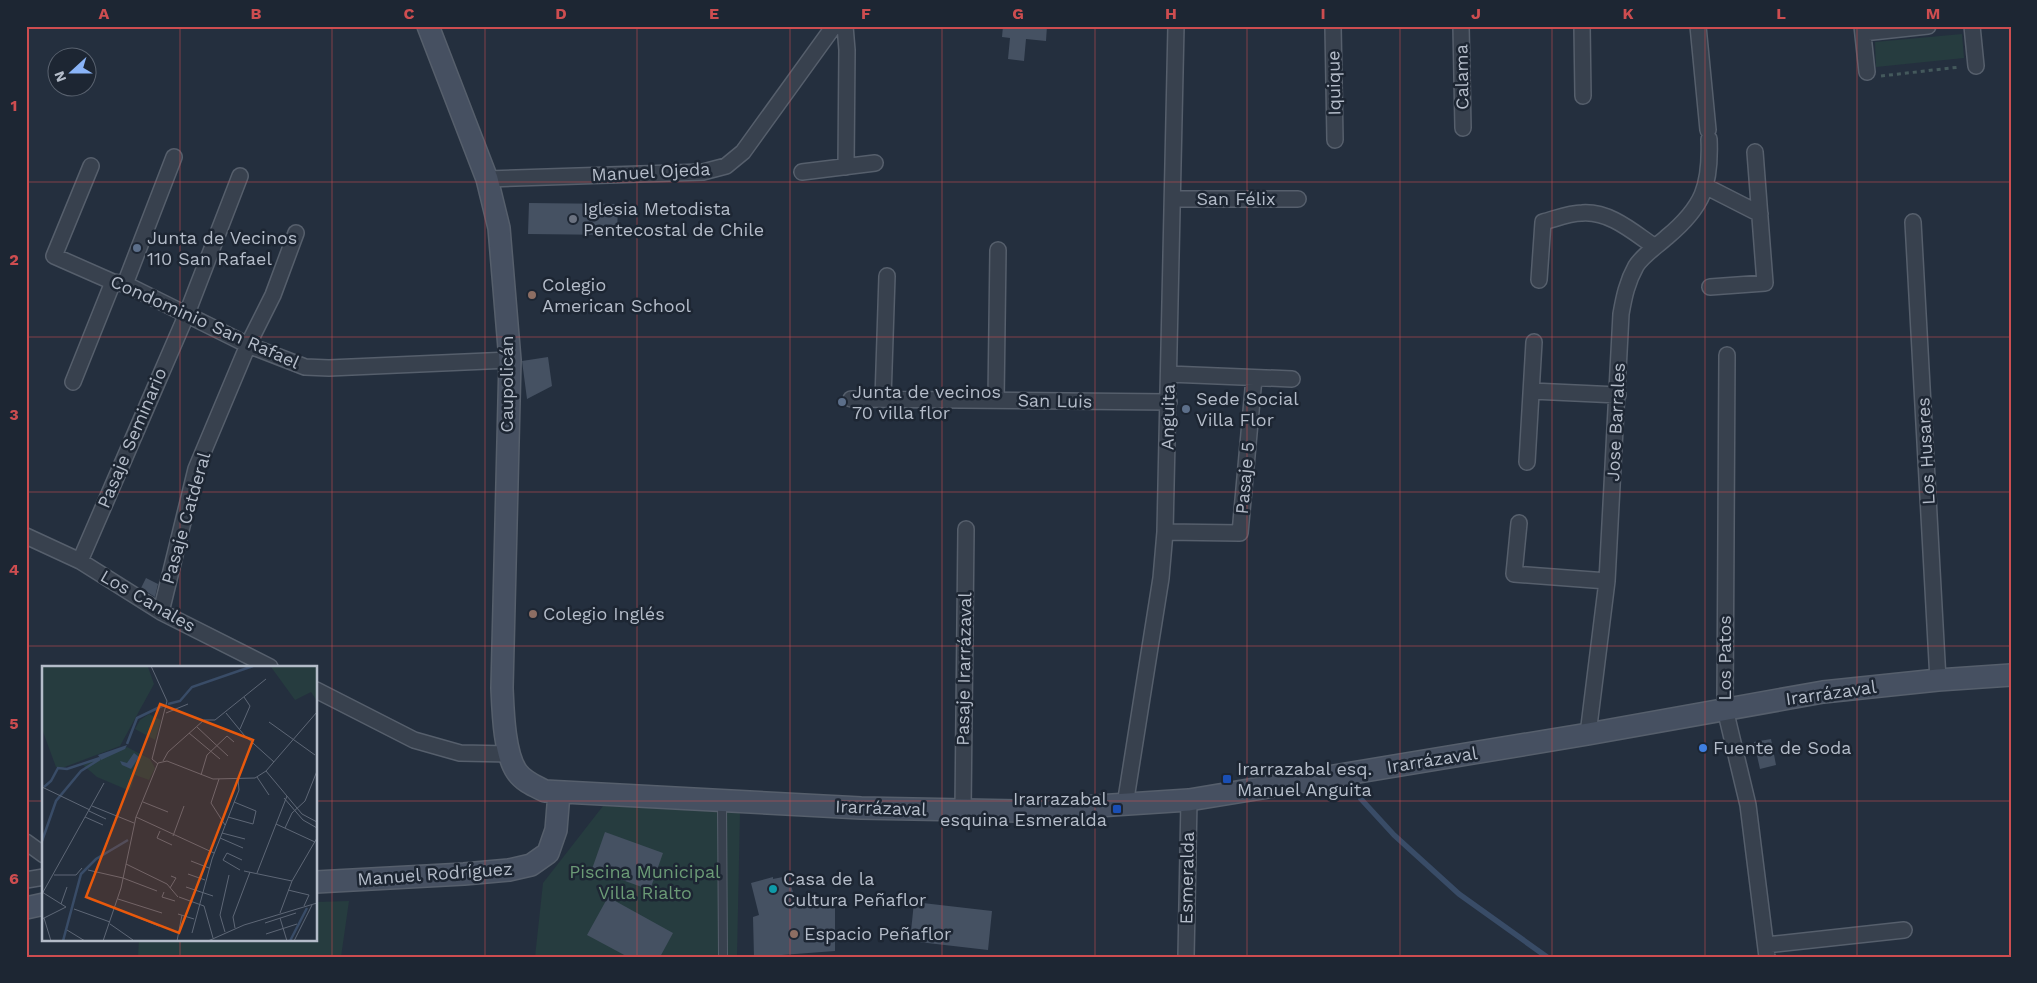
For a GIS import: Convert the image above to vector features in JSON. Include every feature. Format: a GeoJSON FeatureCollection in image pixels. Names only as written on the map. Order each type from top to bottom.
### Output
{"type":"FeatureCollection","features":[{"type":"Feature","properties":{"kind":"main road","name":"Caupolicán"},"geometry":{"type":"LineString","coordinates":[[428,26],[487,179],[499,228],[510,360],[502,688],[503,720],[510,754]]}},
{"type":"Feature","properties":{"kind":"main road","name":"Irarrázaval"},"geometry":{"type":"LineString","coordinates":[[510,754],[516,771],[529,784],[545,791],[559,793],[861,808],[1021,811],[1189,800],[1588,734],[1823,692],[1938,680],[2011,675]]}},
{"type":"Feature","properties":{"kind":"main road","name":"Manuel Rodríguez"},"geometry":{"type":"LineString","coordinates":[[318,882],[464,874],[509,870],[530,865],[548,852],[556,830],[559,793]]}},
{"type":"Feature","properties":{"kind":"main road"},"geometry":{"type":"LineString","coordinates":[[26,908],[42,904]]}},
{"type":"Feature","properties":{"kind":"street","name":"Manuel Ojeda"},"geometry":{"type":"LineString","coordinates":[[487,179],[704,172],[726,166],[743,152],[834,26]]}},
{"type":"Feature","properties":{"kind":"street"},"geometry":{"type":"LineString","coordinates":[[845,26],[847,50],[846,167]]}},
{"type":"Feature","properties":{"kind":"street","name":"Anguita"},"geometry":{"type":"LineString","coordinates":[[1126,805],[1161,578],[1165,532],[1176,26]]}},
{"type":"Feature","properties":{"kind":"street","name":"Iquique"},"geometry":{"type":"LineString","coordinates":[[1333,26],[1334,140]]}},
{"type":"Feature","properties":{"kind":"street","name":"Calama"},"geometry":{"type":"LineString","coordinates":[[1461,26],[1463,128]]}},
{"type":"Feature","properties":{"kind":"street"},"geometry":{"type":"LineString","coordinates":[[1582,26],[1583,96]]}},
{"type":"Feature","properties":{"kind":"street","name":"Jose Barrales"},"geometry":{"type":"LineString","coordinates":[[1588,734],[1607,581],[1621,314],[1626,287],[1637,265],[1694,210],[1707,186],[1710,164],[1698,26]]}},
{"type":"Feature","properties":{"kind":"street"},"geometry":{"type":"LineString","coordinates":[[1867,72],[1862,30],[1928,26]]}},
{"type":"Feature","properties":{"kind":"street"},"geometry":{"type":"LineString","coordinates":[[1972,26],[1976,66]]}},
{"type":"Feature","properties":{"kind":"street"},"geometry":{"type":"LineString","coordinates":[[1710,287],[1765,283],[1755,152]]}},
{"type":"Feature","properties":{"kind":"street"},"geometry":{"type":"LineString","coordinates":[[73,382],[174,157]]}},
{"type":"Feature","properties":{"kind":"street"},"geometry":{"type":"LineString","coordinates":[[802,172],[875,163]]}},
{"type":"Feature","properties":{"kind":"street","name":"Condominio San Rafael"},"geometry":{"type":"LineString","coordinates":[[91,166],[54,256],[119,283],[248,345],[305,367],[329,368],[510,360]]}},
{"type":"Feature","properties":{"kind":"street","name":"Pasaje Seminario"},"geometry":{"type":"LineString","coordinates":[[80,561],[186,316],[240,176]]}},
{"type":"Feature","properties":{"kind":"street"},"geometry":{"type":"LineString","coordinates":[[1707,186],[1760,214]]}},
{"type":"Feature","properties":{"kind":"street","name":"San Félix"},"geometry":{"type":"LineString","coordinates":[[1173,199],[1298,199]]}},
{"type":"Feature","properties":{"kind":"street"},"geometry":{"type":"LineString","coordinates":[[1539,280],[1543,222],[1581,212],[1602,214],[1621,224],[1655,247]]}},
{"type":"Feature","properties":{"kind":"street","name":"Los Husares"},"geometry":{"type":"LineString","coordinates":[[1913,222],[1938,680]]}},
{"type":"Feature","properties":{"kind":"street","name":"Pasaje Catderal"},"geometry":{"type":"LineString","coordinates":[[161,612],[196,470],[248,345],[273,295],[296,233]]}},
{"type":"Feature","properties":{"kind":"street"},"geometry":{"type":"LineString","coordinates":[[996,400],[998,250]]}},
{"type":"Feature","properties":{"kind":"street"},"geometry":{"type":"LineString","coordinates":[[883,399],[887,276]]}},
{"type":"Feature","properties":{"kind":"street"},"geometry":{"type":"LineString","coordinates":[[1527,462],[1534,342]]}},
{"type":"Feature","properties":{"kind":"street","name":"Los Patos"},"geometry":{"type":"LineString","coordinates":[[1727,356],[1725,709],[1748,805],[1766,951]]}},
{"type":"Feature","properties":{"kind":"street"},"geometry":{"type":"LineString","coordinates":[[1169,374],[1292,379]]}},
{"type":"Feature","properties":{"kind":"street","name":"Pasaje 5"},"geometry":{"type":"LineString","coordinates":[[1165,532],[1240,534],[1254,378]]}},
{"type":"Feature","properties":{"kind":"street"},"geometry":{"type":"LineString","coordinates":[[1532,392],[1618,395]]}},
{"type":"Feature","properties":{"kind":"street","name":"San Luis"},"geometry":{"type":"LineString","coordinates":[[851,399],[1169,402]]}},
{"type":"Feature","properties":{"kind":"street"},"geometry":{"type":"LineString","coordinates":[[1519,523],[1514,574],[1607,581]]}},
{"type":"Feature","properties":{"kind":"street","name":"Pasaje Irarrázaval"},"geometry":{"type":"LineString","coordinates":[[963,810],[966,529]]}},
{"type":"Feature","properties":{"kind":"street","name":"Los Canales"},"geometry":{"type":"LineString","coordinates":[[26,536],[80,561],[161,612],[268,666]]}},
{"type":"Feature","properties":{"kind":"street"},"geometry":{"type":"LineString","coordinates":[[318,691],[414,740],[460,753],[510,754]]}},
{"type":"Feature","properties":{"kind":"street","name":"Esmeralda"},"geometry":{"type":"LineString","coordinates":[[1186,957],[1189,800]]}},
{"type":"Feature","properties":{"kind":"street"},"geometry":{"type":"LineString","coordinates":[[26,842],[42,854]]}},
{"type":"Feature","properties":{"kind":"street"},"geometry":{"type":"LineString","coordinates":[[26,880],[42,877]]}},
{"type":"Feature","properties":{"kind":"street"},"geometry":{"type":"LineString","coordinates":[[1766,951],[1904,930]]}},
{"type":"Feature","properties":{"kind":"lane"},"geometry":{"type":"LineString","coordinates":[[722,801],[723,957]]}},
{"type":"Feature","properties":{"kind":"path"},"geometry":{"type":"LineString","coordinates":[[1867,72],[1878,76],[1976,66]]}},
{"type":"Feature","properties":{"kind":"green space"},"geometry":{"type":"Polygon","coordinates":[[[1962,34],[1964,58],[1876,67],[1875,42],[1962,34]]]}},
{"type":"Feature","properties":{"kind":"green space","name":"Piscina Municipal Villa Rialto"},"geometry":{"type":"Polygon","coordinates":[[[603,806],[740,811],[737,957],[535,957],[543,883],[603,806]]]}},
{"type":"Feature","properties":{"kind":"green space"},"geometry":{"type":"Polygon","coordinates":[[[349,901],[341,957],[138,957],[139,940],[318,940],[318,902],[349,901]]]}},
{"type":"Feature","properties":{"kind":"building"},"geometry":{"type":"Polygon","coordinates":[[[1003,26],[1047,26],[1046,41],[1026,39],[1024,61],[1008,59],[1010,38],[1002,37],[1003,26]]]}},
{"type":"Feature","properties":{"kind":"building","name":"Iglesia Metodista Pentecostal de Chile"},"geometry":{"type":"Polygon","coordinates":[[[529,203],[618,204],[617,235],[528,234],[529,203]]]}},
{"type":"Feature","properties":{"kind":"building"},"geometry":{"type":"Polygon","coordinates":[[[548,357],[552,386],[527,399],[522,361],[548,357]]]}},
{"type":"Feature","properties":{"kind":"building"},"geometry":{"type":"Polygon","coordinates":[[[146,578],[158,584],[155,597],[141,588],[146,578]]]}},
{"type":"Feature","properties":{"kind":"building"},"geometry":{"type":"Polygon","coordinates":[[[1771,739],[1776,765],[1760,769],[1754,742],[1771,739]]]}},
{"type":"Feature","properties":{"kind":"building"},"geometry":{"type":"Polygon","coordinates":[[[605,832],[663,853],[650,890],[592,869],[605,832]]]}},
{"type":"Feature","properties":{"kind":"building","name":"Espacio Peñaflor"},"geometry":{"type":"Polygon","coordinates":[[[773,877],[773,879],[783,877],[785,883],[790,882],[797,906],[835,897],[835,951],[754,957],[753,917],[759,915],[751,883],[773,877]]]}},
{"type":"Feature","properties":{"kind":"building"},"geometry":{"type":"Polygon","coordinates":[[[608,897],[673,933],[660,957],[628,957],[587,935],[608,897]]]}},
{"type":"Feature","properties":{"kind":"building"},"geometry":{"type":"Polygon","coordinates":[[[914,902],[992,911],[988,950],[910,941],[914,902]]]}},
{"type":"Feature","properties":{"kind":"waterway"},"geometry":{"type":"LineString","coordinates":[[1361,799],[1394,835],[1459,894],[1547,957]]}},
{"type":"Feature","properties":{"kind":"place","name":"Iglesia Metodista Pentecostal de Chile"},"geometry":{"type":"Point","coordinates":[573,219]}},
{"type":"Feature","properties":{"kind":"place","name":"Junta de Vecinos 110 San Rafael"},"geometry":{"type":"Point","coordinates":[137,248]}},
{"type":"Feature","properties":{"kind":"place","name":"Colegio American School"},"geometry":{"type":"Point","coordinates":[532,295]}},
{"type":"Feature","properties":{"kind":"place","name":"Junta de vecinos 70 villa flor"},"geometry":{"type":"Point","coordinates":[842,402]}},
{"type":"Feature","properties":{"kind":"place","name":"Sede Social Villa Flor"},"geometry":{"type":"Point","coordinates":[1186,409]}},
{"type":"Feature","properties":{"kind":"place","name":"Colegio Inglés"},"geometry":{"type":"Point","coordinates":[533,614]}},
{"type":"Feature","properties":{"kind":"place","name":"Fuente de Soda"},"geometry":{"type":"Point","coordinates":[1703,748]}},
{"type":"Feature","properties":{"kind":"place","name":"Irarrazabal esq. Manuel Anguita"},"geometry":{"type":"Point","coordinates":[1227,779]}},
{"type":"Feature","properties":{"kind":"place","name":"Irarrazabal esquina Esmeralda"},"geometry":{"type":"Point","coordinates":[1117,809]}},
{"type":"Feature","properties":{"kind":"place","name":"Casa de la Cultura Peñaflor"},"geometry":{"type":"Point","coordinates":[773,889]}},
{"type":"Feature","properties":{"kind":"place","name":"Espacio Peñaflor"},"geometry":{"type":"Point","coordinates":[794,934]}}]}
